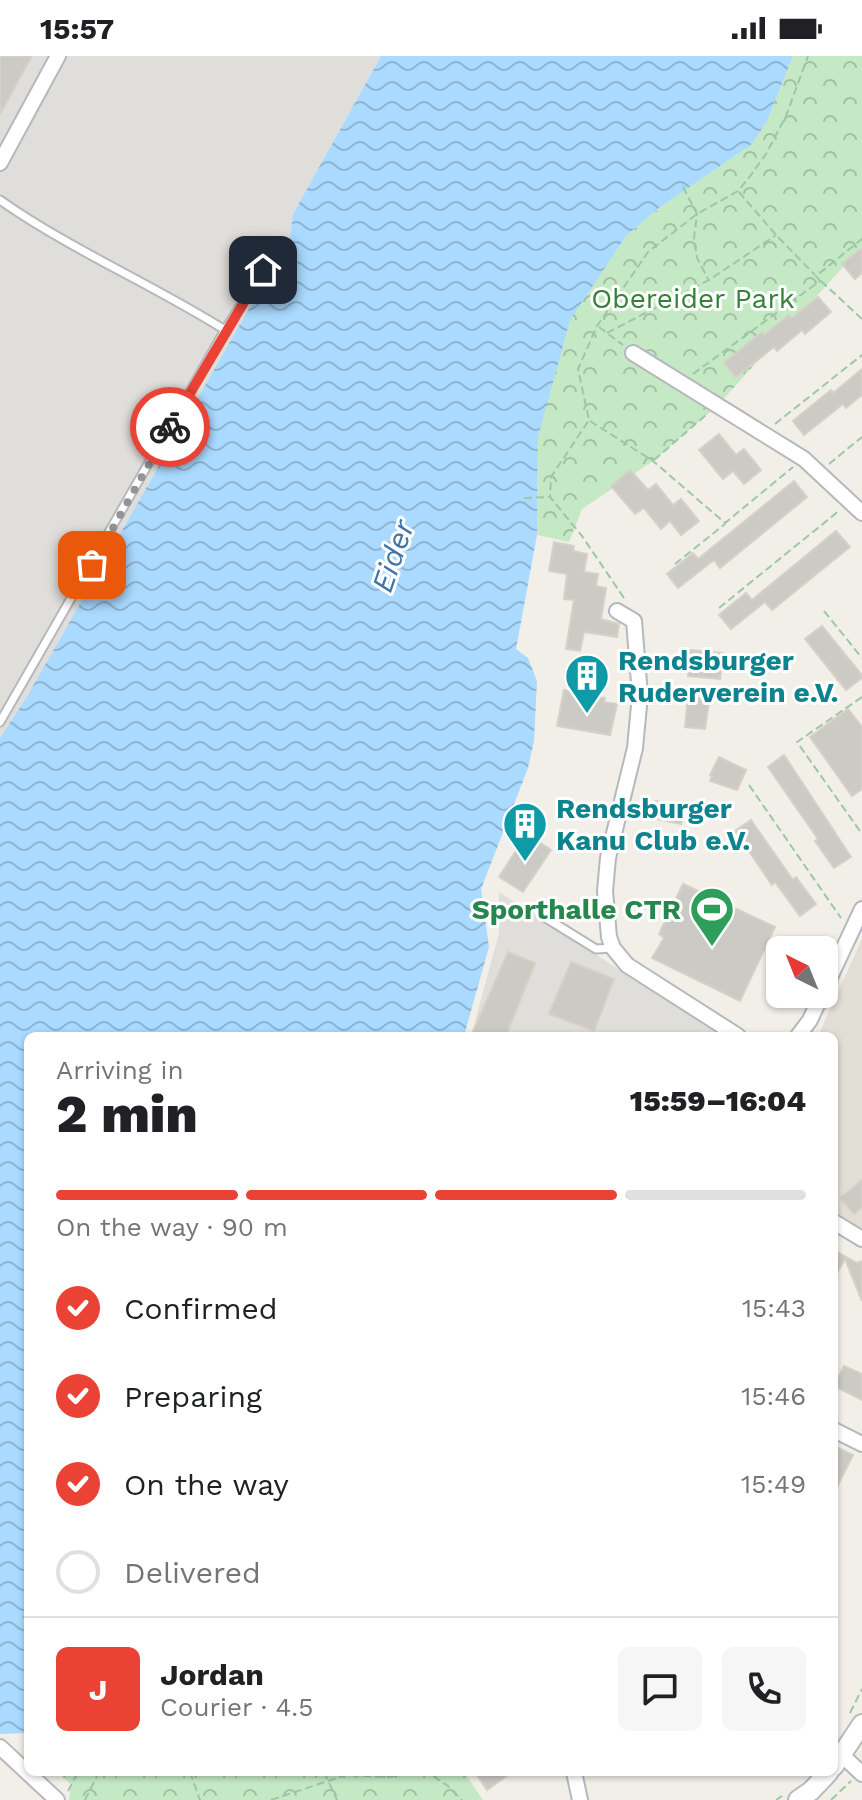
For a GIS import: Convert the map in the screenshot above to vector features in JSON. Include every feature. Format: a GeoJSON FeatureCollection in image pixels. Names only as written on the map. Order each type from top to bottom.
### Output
{"type":"FeatureCollection","features":[{"type":"Feature","properties":{"kind":"main road"},"geometry":{"type":"LineString","coordinates":[[838,1761],[862,1724]]}},
{"type":"Feature","properties":{"kind":"main road"},"geometry":{"type":"LineString","coordinates":[[798,1800],[825,1776]]}},
{"type":"Feature","properties":{"kind":"street"},"geometry":{"type":"LineString","coordinates":[[0,163],[58,56]]}},
{"type":"Feature","properties":{"kind":"street"},"geometry":{"type":"LineString","coordinates":[[633,353],[804,459],[862,513]]}},
{"type":"Feature","properties":{"kind":"street"},"geometry":{"type":"LineString","coordinates":[[617,611],[634,621],[640,695],[635,748],[608,858],[605,891],[613,948],[627,965],[732,1032]]}},
{"type":"Feature","properties":{"kind":"street"},"geometry":{"type":"LineString","coordinates":[[838,960],[862,909]]}},
{"type":"Feature","properties":{"kind":"street"},"geometry":{"type":"LineString","coordinates":[[801,1032],[816,1008]]}},
{"type":"Feature","properties":{"kind":"street"},"geometry":{"type":"LineString","coordinates":[[838,1224],[862,1239]]}},
{"type":"Feature","properties":{"kind":"street"},"geometry":{"type":"LineString","coordinates":[[838,1432],[862,1444]]}},
{"type":"Feature","properties":{"kind":"street"},"geometry":{"type":"LineString","coordinates":[[0,1747],[24,1767]]}},
{"type":"Feature","properties":{"kind":"street"},"geometry":{"type":"LineString","coordinates":[[838,1761],[861,1773]]}},
{"type":"Feature","properties":{"kind":"street"},"geometry":{"type":"LineString","coordinates":[[35,1776],[62,1799]]}},
{"type":"Feature","properties":{"kind":"street"},"geometry":{"type":"LineString","coordinates":[[575,1776],[580,1800]]}},
{"type":"Feature","properties":{"kind":"lane"},"geometry":{"type":"LineString","coordinates":[[0,200],[36,225],[172,296],[225,330]]}},
{"type":"Feature","properties":{"kind":"lane"},"geometry":{"type":"LineString","coordinates":[[0,722],[225,330],[263,270]]}},
{"type":"Feature","properties":{"kind":"lane"},"geometry":{"type":"LineString","coordinates":[[541,915],[596,949],[613,948]]}},
{"type":"Feature","properties":{"kind":"path"},"geometry":{"type":"LineString","coordinates":[[725,523],[653,461],[589,420],[578,369],[597,326],[648,252],[696,212],[738,191],[766,154],[786,116],[808,56]]}},
{"type":"Feature","properties":{"kind":"path"},"geometry":{"type":"LineString","coordinates":[[683,187],[696,212],[694,238],[697,258],[709,280]]}},
{"type":"Feature","properties":{"kind":"path"},"geometry":{"type":"LineString","coordinates":[[738,191],[820,281],[862,319]]}},
{"type":"Feature","properties":{"kind":"path"},"geometry":{"type":"LineString","coordinates":[[607,333],[709,280],[776,235]]}},
{"type":"Feature","properties":{"kind":"path"},"geometry":{"type":"LineString","coordinates":[[816,276],[862,239]]}},
{"type":"Feature","properties":{"kind":"path"},"geometry":{"type":"LineString","coordinates":[[682,383],[820,281]]}},
{"type":"Feature","properties":{"kind":"path"},"geometry":{"type":"LineString","coordinates":[[597,326],[633,353]]}},
{"type":"Feature","properties":{"kind":"path"},"geometry":{"type":"LineString","coordinates":[[765,433],[862,355]]}},
{"type":"Feature","properties":{"kind":"path"},"geometry":{"type":"LineString","coordinates":[[653,461],[718,405]]}},
{"type":"Feature","properties":{"kind":"path"},"geometry":{"type":"LineString","coordinates":[[589,420],[551,477],[550,497],[615,583],[634,621]]}},
{"type":"Feature","properties":{"kind":"path"},"geometry":{"type":"LineString","coordinates":[[819,472],[862,437]]}},
{"type":"Feature","properties":{"kind":"path"},"geometry":{"type":"LineString","coordinates":[[675,564],[804,459]]}},
{"type":"Feature","properties":{"kind":"path"},"geometry":{"type":"LineString","coordinates":[[524,498],[550,497]]}},
{"type":"Feature","properties":{"kind":"path"},"geometry":{"type":"LineString","coordinates":[[719,608],[851,502]]}},
{"type":"Feature","properties":{"kind":"path"},"geometry":{"type":"LineString","coordinates":[[824,611],[862,658]]}},
{"type":"Feature","properties":{"kind":"path"},"geometry":{"type":"LineString","coordinates":[[862,697],[797,742],[862,834]]}},
{"type":"Feature","properties":{"kind":"path"},"geometry":{"type":"LineString","coordinates":[[749,785],[851,933]]}},
{"type":"Feature","properties":{"kind":"path"},"geometry":{"type":"LineString","coordinates":[[831,1800],[861,1773]]}},
{"type":"Feature","properties":{"kind":"path"},"geometry":{"type":"LineString","coordinates":[[62,1799],[75,1776]]}},
{"type":"Feature","properties":{"kind":"path"},"geometry":{"type":"LineString","coordinates":[[85,1800],[97,1776]]}},
{"type":"Feature","properties":{"kind":"path"},"geometry":{"type":"LineString","coordinates":[[191,1776],[200,1800]]}},
{"type":"Feature","properties":{"kind":"path"},"geometry":{"type":"LineString","coordinates":[[325,1776],[337,1800]]}},
{"type":"Feature","properties":{"kind":"path"},"geometry":{"type":"LineString","coordinates":[[271,1800],[344,1776]]}},
{"type":"Feature","properties":{"kind":"path"},"geometry":{"type":"LineString","coordinates":[[366,1776],[394,1776]]}},
{"type":"Feature","properties":{"kind":"path"},"geometry":{"type":"LineString","coordinates":[[433,1776],[462,1800]]}},
{"type":"Feature","properties":{"kind":"shaded area"},"geometry":{"type":"Polygon","coordinates":[[[0,56],[381,56],[293,214],[290,237],[26,698],[0,738],[0,56]]]}},
{"type":"Feature","properties":{"kind":"shaded area"},"geometry":{"type":"Polygon","coordinates":[[[499,892],[716,1032],[472,1032],[499,933],[499,892]]]}},
{"type":"Feature","properties":{"kind":"shaded area"},"geometry":{"type":"Polygon","coordinates":[[[862,939],[862,1231],[838,1215],[838,1032],[820,1032],[831,1008],[838,1008],[838,992],[862,939]]]}},
{"type":"Feature","properties":{"kind":"green space","name":"Obereider Park"},"geometry":{"type":"Polygon","coordinates":[[[793,56],[862,56],[862,246],[718,405],[653,461],[582,509],[569,542],[537,535],[538,437],[569,320],[626,236],[659,208],[752,144],[767,121],[793,56]]]}},
{"type":"Feature","properties":{"kind":"green space"},"geometry":{"type":"Polygon","coordinates":[[[62,1776],[467,1776],[483,1800],[69,1800],[71,1785],[62,1776]]]}},
{"type":"Feature","properties":{"kind":"water","name":"Eider"},"geometry":{"type":"Polygon","coordinates":[[[381,56],[793,56],[767,121],[752,144],[659,208],[626,236],[570,320],[538,437],[537,535],[516,649],[528,658],[537,681],[534,741],[528,768],[481,889],[489,947],[465,1032],[24,1032],[24,1733],[0,1734],[0,738],[26,698],[290,237],[293,214],[381,56]]]}},
{"type":"Feature","properties":{"kind":"building"},"geometry":{"type":"Polygon","coordinates":[[[0,56],[32,56],[0,114],[0,56]]]}},
{"type":"Feature","properties":{"kind":"building"},"geometry":{"type":"Polygon","coordinates":[[[862,248],[862,273],[855,279],[842,264],[862,248]]]}},
{"type":"Feature","properties":{"kind":"building"},"geometry":{"type":"Polygon","coordinates":[[[818,297],[831,312],[805,334],[802,330],[777,351],[774,347],[736,377],[724,363],[762,332],[764,335],[789,315],[792,318],[818,297]]]}},
{"type":"Feature","properties":{"kind":"building"},"geometry":{"type":"Polygon","coordinates":[[[862,369],[862,395],[846,408],[843,404],[804,435],[793,421],[862,369]]]}},
{"type":"Feature","properties":{"kind":"building"},"geometry":{"type":"Polygon","coordinates":[[[719,434],[736,455],[744,449],[761,470],[744,484],[733,471],[723,479],[699,450],[719,434]]]}},
{"type":"Feature","properties":{"kind":"building"},"geometry":{"type":"Polygon","coordinates":[[[630,470],[648,490],[656,484],[673,505],[681,499],[699,521],[681,535],[670,521],[661,529],[644,508],[635,514],[611,486],[630,470]]]}},
{"type":"Feature","properties":{"kind":"building"},"geometry":{"type":"Polygon","coordinates":[[[794,481],[807,497],[720,568],[714,560],[678,588],[667,574],[693,553],[698,559],[794,481]]]}},
{"type":"Feature","properties":{"kind":"building"},"geometry":{"type":"Polygon","coordinates":[[[836,531],[850,547],[772,610],[765,602],[731,629],[719,615],[746,593],[752,600],[836,531]]]}},
{"type":"Feature","properties":{"kind":"building"},"geometry":{"type":"Polygon","coordinates":[[[554,542],[574,546],[573,551],[587,554],[584,572],[598,574],[596,586],[606,588],[601,619],[619,624],[617,637],[584,632],[580,651],[566,649],[574,600],[564,599],[567,574],[549,571],[554,542]]]}},
{"type":"Feature","properties":{"kind":"building"},"geometry":{"type":"Polygon","coordinates":[[[822,626],[862,675],[846,690],[805,639],[822,626]]]}},
{"type":"Feature","properties":{"kind":"building"},"geometry":{"type":"Polygon","coordinates":[[[690,650],[723,653],[720,679],[688,676],[690,650]]]}},
{"type":"Feature","properties":{"kind":"building","name":"Rendsburger Ruderverein e.V."},"geometry":{"type":"Polygon","coordinates":[[[564,690],[605,698],[604,702],[617,704],[610,735],[557,726],[564,690]]]}},
{"type":"Feature","properties":{"kind":"building"},"geometry":{"type":"Polygon","coordinates":[[[688,697],[707,699],[709,702],[705,729],[685,727],[688,697]]]}},
{"type":"Feature","properties":{"kind":"building"},"geometry":{"type":"Polygon","coordinates":[[[848,709],[862,727],[862,789],[852,796],[810,737],[848,709]]]}},
{"type":"Feature","properties":{"kind":"building"},"geometry":{"type":"Polygon","coordinates":[[[784,755],[851,857],[834,868],[815,841],[818,839],[768,767],[784,755]]]}},
{"type":"Feature","properties":{"kind":"building"},"geometry":{"type":"Polygon","coordinates":[[[719,757],[746,770],[737,790],[710,781],[719,757]]]}},
{"type":"Feature","properties":{"kind":"building"},"geometry":{"type":"Polygon","coordinates":[[[656,801],[685,807],[681,824],[652,818],[656,801]]]}},
{"type":"Feature","properties":{"kind":"building"},"geometry":{"type":"Polygon","coordinates":[[[751,820],[793,880],[796,877],[816,904],[800,916],[775,882],[772,885],[735,831],[751,820]]]}},
{"type":"Feature","properties":{"kind":"building","name":"Rendsburger Kanu Club e.V."},"geometry":{"type":"Polygon","coordinates":[[[527,834],[551,850],[523,892],[499,877],[527,834]]]}},
{"type":"Feature","properties":{"kind":"building","name":"Sporthalle CTR"},"geometry":{"type":"Polygon","coordinates":[[[683,884],[775,927],[771,936],[766,936],[766,946],[740,1001],[652,958],[664,938],[659,934],[683,884]]]}},
{"type":"Feature","properties":{"kind":"building"},"geometry":{"type":"Polygon","coordinates":[[[508,952],[535,963],[508,1032],[473,1032],[508,952]]]}},
{"type":"Feature","properties":{"kind":"building"},"geometry":{"type":"Polygon","coordinates":[[[571,962],[614,979],[594,1031],[549,1014],[571,962]]]}},
{"type":"Feature","properties":{"kind":"building"},"geometry":{"type":"Polygon","coordinates":[[[862,1180],[862,1207],[854,1214],[840,1198],[862,1180]]]}},
{"type":"Feature","properties":{"kind":"building"},"geometry":{"type":"Polygon","coordinates":[[[838,1252],[857,1263],[862,1261],[862,1301],[845,1259],[838,1271],[838,1252]]]}},
{"type":"Feature","properties":{"kind":"building"},"geometry":{"type":"Polygon","coordinates":[[[844,1366],[862,1374],[862,1400],[838,1388],[838,1378],[844,1366]]]}},
{"type":"Feature","properties":{"kind":"building"},"geometry":{"type":"Polygon","coordinates":[[[838,1448],[853,1455],[838,1485],[838,1448]]]}},
{"type":"Feature","properties":{"kind":"building"},"geometry":{"type":"Polygon","coordinates":[[[478,1776],[506,1776],[487,1790],[478,1776]]]}},
{"type":"Feature","properties":{"kind":"way so far"},"geometry":{"type":"LineString","coordinates":[[92,565],[170,427]]}},
{"type":"Feature","properties":{"kind":"place","name":"Rendsburger Ruderverein e.V."},"geometry":{"type":"Point","coordinates":[587,715]}},
{"type":"Feature","properties":{"kind":"place","name":"Rendsburger Kanu Club e.V."},"geometry":{"type":"Point","coordinates":[525,863]}},
{"type":"Feature","properties":{"kind":"place","name":"Sporthalle CTR"},"geometry":{"type":"Point","coordinates":[712,948]}},
{"type":"Feature","properties":{"kind":"route"},"geometry":{"type":"LineString","coordinates":[[170,427],[263,270]]}}]}
